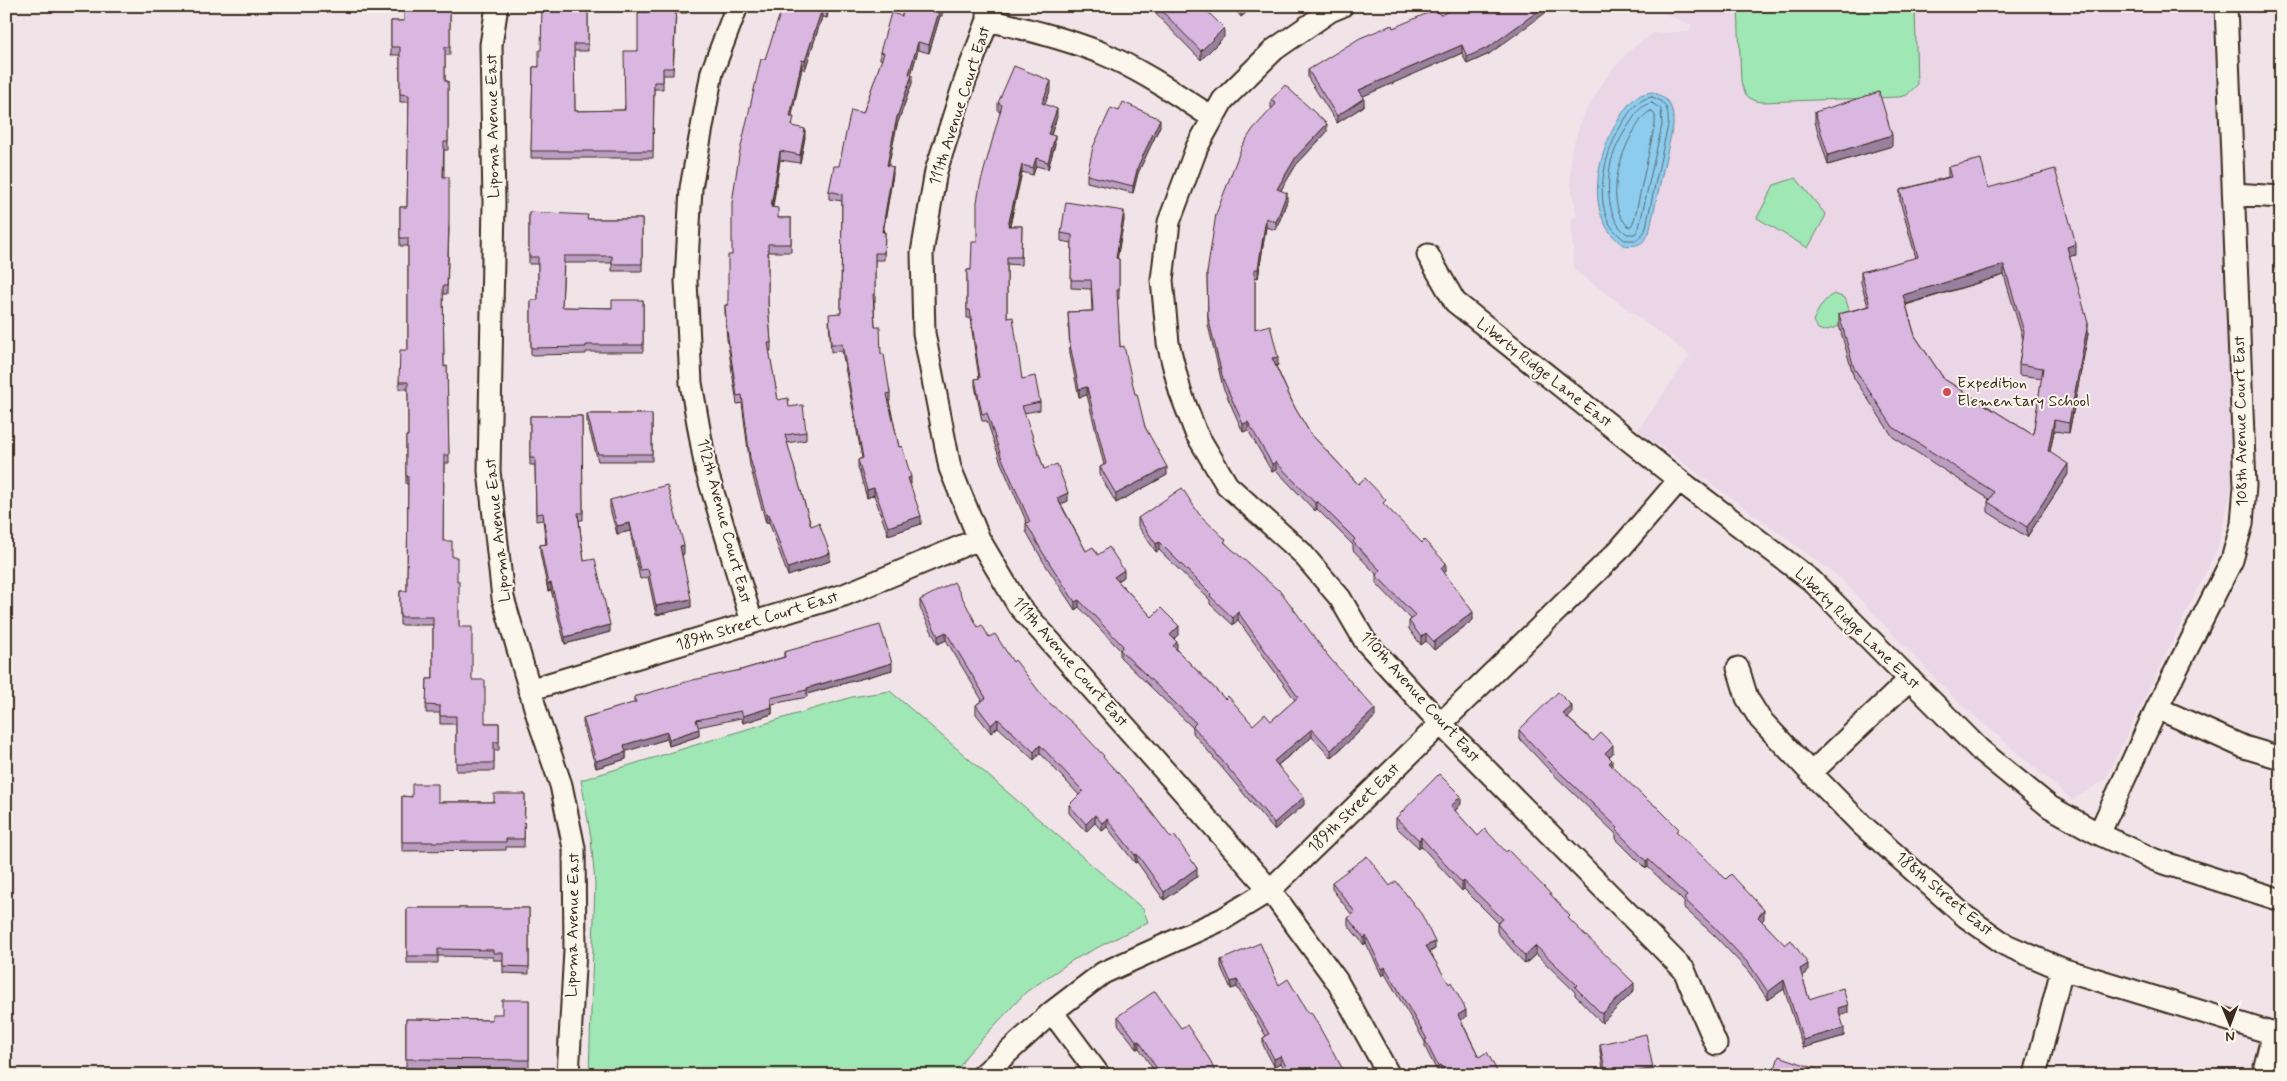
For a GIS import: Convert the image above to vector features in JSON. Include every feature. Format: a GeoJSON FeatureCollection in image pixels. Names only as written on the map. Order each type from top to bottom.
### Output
{"type":"FeatureCollection","features":[{"type":"Feature","properties":{"kind":"street","name":"Lipoma Avenue East"},"geometry":{"type":"LineString","coordinates":[[497,6],[491,45],[494,203],[489,471],[503,598],[529,690],[561,785],[574,848],[575,950],[568,1075]]}},
{"type":"Feature","properties":{"kind":"street","name":"112th Avenue Court East"},"geometry":{"type":"LineString","coordinates":[[737,6],[711,82],[691,188],[686,281],[690,383],[706,469],[752,622]]}},
{"type":"Feature","properties":{"kind":"street","name":"110th Avenue Court East"},"geometry":{"type":"LineString","coordinates":[[1342,6],[1330,11],[1275,49],[1223,100],[1197,147],[1169,222],[1162,280],[1168,343],[1180,391],[1196,433],[1227,485],[1301,552],[1340,598],[1365,641],[1441,724],[1684,970],[1716,1044]]}},
{"type":"Feature","properties":{"kind":"street","name":"108th Avenue Court East"},"geometry":{"type":"LineString","coordinates":[[2099,834],[2157,708],[2232,560],[2242,524],[2245,486],[2226,6]]}},
{"type":"Feature","properties":{"kind":"street"},"geometry":{"type":"LineString","coordinates":[[988,13],[1101,53],[1153,79],[1213,118]]}},
{"type":"Feature","properties":{"kind":"street","name":"111th Avenue Court East"},"geometry":{"type":"LineString","coordinates":[[988,13],[936,171],[922,253],[924,333],[950,468],[979,539],[1018,605],[1270,890],[1337,981],[1389,1075]]}},
{"type":"Feature","properties":{"kind":"street"},"geometry":{"type":"LineString","coordinates":[[2234,194],[2281,197]]}},
{"type":"Feature","properties":{"kind":"street","name":"Liberty Ridge Lane East"},"geometry":{"type":"LineString","coordinates":[[1428,256],[1455,302],[1679,480],[1811,580],[1994,761],[2050,807],[2099,834],[2155,860],[2281,900]]}},
{"type":"Feature","properties":{"kind":"street","name":"189th Street East"},"geometry":{"type":"LineString","coordinates":[[983,1075],[1052,1012],[1103,973],[1223,919],[1270,890],[1619,550],[1679,480]]}},
{"type":"Feature","properties":{"kind":"street","name":"189th Street Court East"},"geometry":{"type":"LineString","coordinates":[[529,690],[844,595],[979,539]]}},
{"type":"Feature","properties":{"kind":"street","name":"188th Street East"},"geometry":{"type":"LineString","coordinates":[[1738,668],[1747,698],[1760,719],[1812,774],[1862,825],[1966,917],[2006,945],[2062,969],[2277,1034]]}},
{"type":"Feature","properties":{"kind":"street"},"geometry":{"type":"LineString","coordinates":[[1812,774],[1910,679]]}},
{"type":"Feature","properties":{"kind":"street"},"geometry":{"type":"LineString","coordinates":[[2157,708],[2244,748],[2281,758]]}},
{"type":"Feature","properties":{"kind":"street"},"geometry":{"type":"LineString","coordinates":[[2035,1075],[2062,969]]}},
{"type":"Feature","properties":{"kind":"street"},"geometry":{"type":"LineString","coordinates":[[1052,1012],[1099,1075]]}},
{"type":"Feature","properties":{"kind":"street"},"geometry":{"type":"LineString","coordinates":[[2263,1075],[2277,1034]]}},
{"type":"Feature","properties":{"kind":"shaded area","name":"Expedition Elementary School"},"geometry":{"type":"Polygon","coordinates":[[[1657,6],[2215,6],[2233,481],[2217,549],[2105,780],[2072,800],[1956,700],[1838,576],[1638,430],[1690,355],[1574,270],[1571,219],[1577,216],[1570,180],[1571,152],[1582,118],[1606,77],[1628,52],[1653,33],[1689,32],[1691,25],[1661,12],[1657,6]]]}},
{"type":"Feature","properties":{"kind":"green space"},"geometry":{"type":"Polygon","coordinates":[[[1738,6],[1915,6],[1917,85],[1907,95],[1899,97],[1762,102],[1753,100],[1745,93],[1741,81],[1738,6]]]}},
{"type":"Feature","properties":{"kind":"green space"},"geometry":{"type":"Polygon","coordinates":[[[1796,178],[1826,215],[1808,248],[1757,218],[1774,185],[1796,178]]]}},
{"type":"Feature","properties":{"kind":"green space"},"geometry":{"type":"Polygon","coordinates":[[[1834,294],[1845,298],[1850,312],[1843,325],[1824,331],[1818,329],[1813,321],[1824,302],[1834,294]]]}},
{"type":"Feature","properties":{"kind":"green space"},"geometry":{"type":"Polygon","coordinates":[[[890,691],[1143,909],[1148,922],[1073,960],[1026,992],[966,1056],[955,1075],[589,1075],[595,884],[591,838],[581,780],[852,697],[890,691]]]}},
{"type":"Feature","properties":{"kind":"water"},"geometry":{"type":"Polygon","coordinates":[[[1653,92],[1670,105],[1673,114],[1673,126],[1649,233],[1639,244],[1632,246],[1623,245],[1611,233],[1603,219],[1598,203],[1599,169],[1610,136],[1624,111],[1635,98],[1653,92]]]}},
{"type":"Feature","properties":{"kind":"building"},"geometry":{"type":"Polygon","coordinates":[[[416,6],[450,6],[450,47],[445,47],[445,81],[448,81],[448,142],[444,142],[443,177],[449,177],[447,286],[443,286],[444,367],[447,366],[449,455],[444,455],[443,541],[452,541],[452,557],[457,557],[459,627],[472,627],[472,680],[485,680],[485,723],[499,723],[499,742],[494,742],[494,763],[456,763],[456,716],[440,716],[440,706],[426,705],[427,679],[433,679],[433,617],[400,617],[400,591],[407,591],[408,476],[406,476],[406,436],[408,436],[408,382],[399,382],[400,350],[408,350],[408,238],[400,238],[400,207],[407,207],[409,95],[400,94],[400,47],[391,47],[391,21],[404,21],[404,11],[416,11],[416,6]]]}},
{"type":"Feature","properties":{"kind":"building"},"geometry":{"type":"Polygon","coordinates":[[[542,6],[584,6],[584,12],[588,12],[588,44],[574,44],[575,111],[625,110],[624,51],[638,51],[638,12],[647,12],[647,6],[676,6],[673,68],[663,68],[663,82],[654,82],[653,151],[531,151],[533,67],[539,67],[542,6]]]}},
{"type":"Feature","properties":{"kind":"building"},"geometry":{"type":"Polygon","coordinates":[[[787,6],[827,6],[827,10],[822,9],[805,61],[802,60],[790,117],[794,117],[792,126],[805,129],[800,155],[780,151],[771,207],[778,208],[778,218],[791,218],[791,244],[768,244],[768,303],[771,343],[768,343],[778,400],[788,398],[789,407],[803,405],[806,432],[785,435],[811,526],[819,523],[830,553],[788,568],[769,514],[766,515],[750,458],[742,395],[737,396],[725,305],[728,305],[728,255],[732,255],[732,203],[739,155],[761,59],[765,59],[781,11],[786,13],[787,6]]]}},
{"type":"Feature","properties":{"kind":"building"},"geometry":{"type":"Polygon","coordinates":[[[903,6],[943,6],[942,9],[940,8],[929,45],[918,42],[909,74],[912,75],[897,117],[887,165],[893,167],[882,232],[885,232],[884,253],[875,253],[875,294],[873,294],[875,327],[880,327],[881,354],[884,354],[890,393],[887,394],[899,447],[902,446],[911,477],[908,478],[921,516],[888,527],[874,488],[867,490],[858,460],[863,458],[842,344],[831,344],[829,314],[841,313],[842,194],[829,191],[834,166],[839,166],[851,110],[863,113],[884,53],[880,52],[891,13],[902,16],[903,6]]]}},
{"type":"Feature","properties":{"kind":"building"},"geometry":{"type":"Polygon","coordinates":[[[1157,6],[1202,6],[1224,28],[1201,51],[1157,6]]]}},
{"type":"Feature","properties":{"kind":"building"},"geometry":{"type":"Polygon","coordinates":[[[1461,6],[1545,6],[1489,47],[1467,57],[1462,45],[1359,90],[1364,98],[1337,116],[1308,70],[1360,38],[1392,25],[1393,28],[1437,9],[1440,15],[1461,6]]]}},
{"type":"Feature","properties":{"kind":"building"},"geometry":{"type":"Polygon","coordinates":[[[1014,66],[1051,81],[1042,103],[1057,109],[1048,134],[1055,136],[1048,162],[1036,158],[1033,168],[1022,165],[1008,226],[1022,226],[1021,257],[1007,257],[1007,318],[1013,317],[1022,379],[1035,376],[1040,402],[1022,406],[1044,469],[1057,464],[1068,493],[1057,498],[1086,551],[1093,547],[1098,555],[1109,547],[1124,570],[1114,577],[1152,617],[1161,608],[1179,626],[1170,635],[1177,642],[1173,646],[1225,699],[1228,696],[1253,725],[1265,714],[1271,721],[1298,697],[1238,612],[1233,618],[1159,542],[1156,544],[1138,518],[1182,488],[1199,514],[1226,540],[1224,542],[1279,589],[1328,656],[1375,709],[1331,750],[1312,729],[1274,761],[1304,797],[1274,823],[1193,726],[1196,723],[1120,650],[1123,646],[1079,600],[1075,602],[1026,523],[1030,522],[1001,456],[987,413],[982,414],[975,379],[980,378],[970,310],[967,310],[967,270],[971,270],[972,242],[977,242],[977,202],[1002,105],[998,103],[1014,66]]]}},
{"type":"Feature","properties":{"kind":"building"},"geometry":{"type":"Polygon","coordinates":[[[1285,85],[1327,124],[1296,157],[1277,189],[1287,193],[1276,222],[1266,218],[1258,269],[1255,269],[1255,329],[1270,325],[1278,357],[1272,358],[1295,408],[1310,433],[1358,484],[1365,478],[1386,500],[1383,503],[1422,543],[1424,540],[1446,563],[1441,568],[1473,612],[1434,642],[1426,633],[1421,637],[1409,621],[1416,616],[1376,575],[1380,570],[1353,542],[1355,539],[1317,501],[1315,503],[1276,462],[1272,464],[1248,422],[1243,424],[1223,379],[1208,317],[1207,273],[1216,214],[1242,146],[1253,129],[1276,104],[1271,100],[1285,85]]]}},
{"type":"Feature","properties":{"kind":"building"},"geometry":{"type":"Polygon","coordinates":[[[1879,92],[1892,135],[1828,155],[1815,112],[1879,92]]]}},
{"type":"Feature","properties":{"kind":"building"},"geometry":{"type":"Polygon","coordinates":[[[1123,102],[1160,119],[1138,166],[1133,186],[1087,175],[1093,147],[1111,108],[1119,111],[1123,102]]]}},
{"type":"Feature","properties":{"kind":"building"},"geometry":{"type":"Polygon","coordinates":[[[1981,159],[1988,188],[2055,169],[2076,244],[2067,247],[2088,323],[2069,423],[2054,420],[2048,451],[2068,464],[2027,527],[1988,502],[1994,492],[1893,427],[1854,368],[1839,314],[1870,306],[1861,272],[1918,257],[1900,190],[1951,177],[1948,167],[1981,159]],[[2004,265],[1903,295],[1915,336],[1944,379],[2033,435],[2043,368],[2019,364],[2024,332],[2004,265]]]}},
{"type":"Feature","properties":{"kind":"building"},"geometry":{"type":"Polygon","coordinates":[[[1066,202],[1124,211],[1116,258],[1119,259],[1119,290],[1117,290],[1120,347],[1124,346],[1145,427],[1167,467],[1116,494],[1100,467],[1106,464],[1087,387],[1079,389],[1070,345],[1068,312],[1093,311],[1091,280],[1071,280],[1072,235],[1061,233],[1066,202]]]}},
{"type":"Feature","properties":{"kind":"building"},"geometry":{"type":"Polygon","coordinates":[[[529,212],[588,215],[587,219],[642,219],[642,264],[612,264],[612,256],[564,256],[562,307],[612,308],[612,300],[643,300],[643,345],[586,345],[586,347],[531,348],[531,300],[538,300],[538,257],[529,257],[529,212]]]}},
{"type":"Feature","properties":{"kind":"building"},"geometry":{"type":"Polygon","coordinates":[[[587,414],[652,414],[652,454],[598,454],[587,414]]]}},
{"type":"Feature","properties":{"kind":"building"},"geometry":{"type":"Polygon","coordinates":[[[530,416],[582,416],[583,513],[578,513],[584,561],[595,559],[610,625],[565,637],[551,583],[548,584],[540,545],[547,544],[543,513],[536,514],[535,458],[530,458],[530,416]]]}},
{"type":"Feature","properties":{"kind":"building"},"geometry":{"type":"Polygon","coordinates":[[[667,485],[684,545],[680,546],[691,599],[656,606],[648,569],[640,570],[630,523],[617,526],[610,500],[667,485]]]}},
{"type":"Feature","properties":{"kind":"building"},"geometry":{"type":"Polygon","coordinates":[[[954,582],[978,627],[982,625],[989,637],[995,634],[1013,662],[1015,660],[1045,699],[1076,726],[1104,756],[1136,792],[1171,838],[1174,835],[1197,868],[1164,892],[1137,854],[1135,855],[1107,819],[1102,823],[1095,815],[1086,824],[1069,805],[1083,791],[1040,745],[1034,752],[998,719],[991,725],[976,705],[986,698],[946,632],[938,636],[920,600],[954,582]]]}},
{"type":"Feature","properties":{"kind":"building"},"geometry":{"type":"Polygon","coordinates":[[[880,625],[892,663],[807,688],[807,690],[770,698],[772,707],[743,716],[741,711],[696,720],[699,729],[669,739],[667,732],[624,745],[626,752],[596,761],[583,718],[636,702],[634,697],[693,680],[741,670],[785,657],[784,652],[880,625]]]}},
{"type":"Feature","properties":{"kind":"building"},"geometry":{"type":"Polygon","coordinates":[[[1558,692],[1572,706],[1563,714],[1593,741],[1601,733],[1613,745],[1605,753],[1612,760],[1609,763],[1647,800],[1657,807],[1679,829],[1676,831],[1726,879],[1731,874],[1764,910],[1758,917],[1785,945],[1791,940],[1808,964],[1800,969],[1809,999],[1843,988],[1848,1005],[1838,1008],[1844,1028],[1803,1040],[1784,980],[1768,992],[1749,964],[1684,899],[1687,896],[1648,859],[1646,861],[1616,830],[1618,828],[1550,763],[1519,730],[1558,692]]]}},
{"type":"Feature","properties":{"kind":"building"},"geometry":{"type":"Polygon","coordinates":[[[1439,774],[1461,796],[1451,806],[1478,836],[1485,829],[1506,852],[1508,850],[1570,916],[1568,918],[1634,983],[1602,1014],[1575,987],[1577,985],[1536,946],[1525,956],[1497,924],[1503,919],[1464,881],[1462,883],[1421,837],[1419,840],[1396,818],[1439,774]]]}},
{"type":"Feature","properties":{"kind":"building"},"geometry":{"type":"Polygon","coordinates":[[[412,784],[438,784],[438,802],[494,802],[494,794],[525,794],[524,839],[506,839],[506,842],[402,842],[402,796],[412,797],[412,784]]]}},
{"type":"Feature","properties":{"kind":"building"},"geometry":{"type":"Polygon","coordinates":[[[1367,856],[1390,886],[1396,881],[1422,915],[1435,942],[1426,946],[1449,984],[1451,982],[1466,1010],[1458,1015],[1479,1057],[1487,1052],[1499,1075],[1447,1075],[1441,1065],[1438,1066],[1425,1040],[1427,1039],[1385,967],[1382,969],[1366,936],[1364,938],[1348,918],[1355,912],[1332,882],[1367,856]]]}},
{"type":"Feature","properties":{"kind":"building"},"geometry":{"type":"Polygon","coordinates":[[[407,908],[529,908],[529,967],[503,966],[503,953],[493,953],[493,950],[438,949],[438,956],[407,956],[407,908]]]}},
{"type":"Feature","properties":{"kind":"building"},"geometry":{"type":"Polygon","coordinates":[[[1260,943],[1279,985],[1288,979],[1308,1013],[1311,1012],[1346,1075],[1290,1075],[1281,1056],[1274,1059],[1263,1038],[1269,1034],[1237,980],[1231,982],[1221,960],[1260,943]]]}},
{"type":"Feature","properties":{"kind":"building"},"geometry":{"type":"Polygon","coordinates":[[[1155,991],[1181,1028],[1187,1025],[1210,1060],[1216,1075],[1161,1075],[1139,1041],[1137,1042],[1118,1016],[1155,991]]]}},
{"type":"Feature","properties":{"kind":"building"},"geometry":{"type":"Polygon","coordinates":[[[502,1000],[529,1000],[529,1060],[406,1059],[406,1019],[492,1020],[492,1014],[502,1014],[502,1000]]]}},
{"type":"Feature","properties":{"kind":"building"},"geometry":{"type":"Polygon","coordinates":[[[1646,1034],[1653,1068],[1622,1075],[1606,1075],[1600,1044],[1646,1034]]]}},
{"type":"Feature","properties":{"kind":"building"},"geometry":{"type":"Polygon","coordinates":[[[1779,1056],[1823,1071],[1822,1075],[1773,1075],[1779,1056]]]}},
{"type":"Feature","properties":{"kind":"place","name":"Expedition Elementary School"},"geometry":{"type":"Point","coordinates":[1947,392]}}]}
